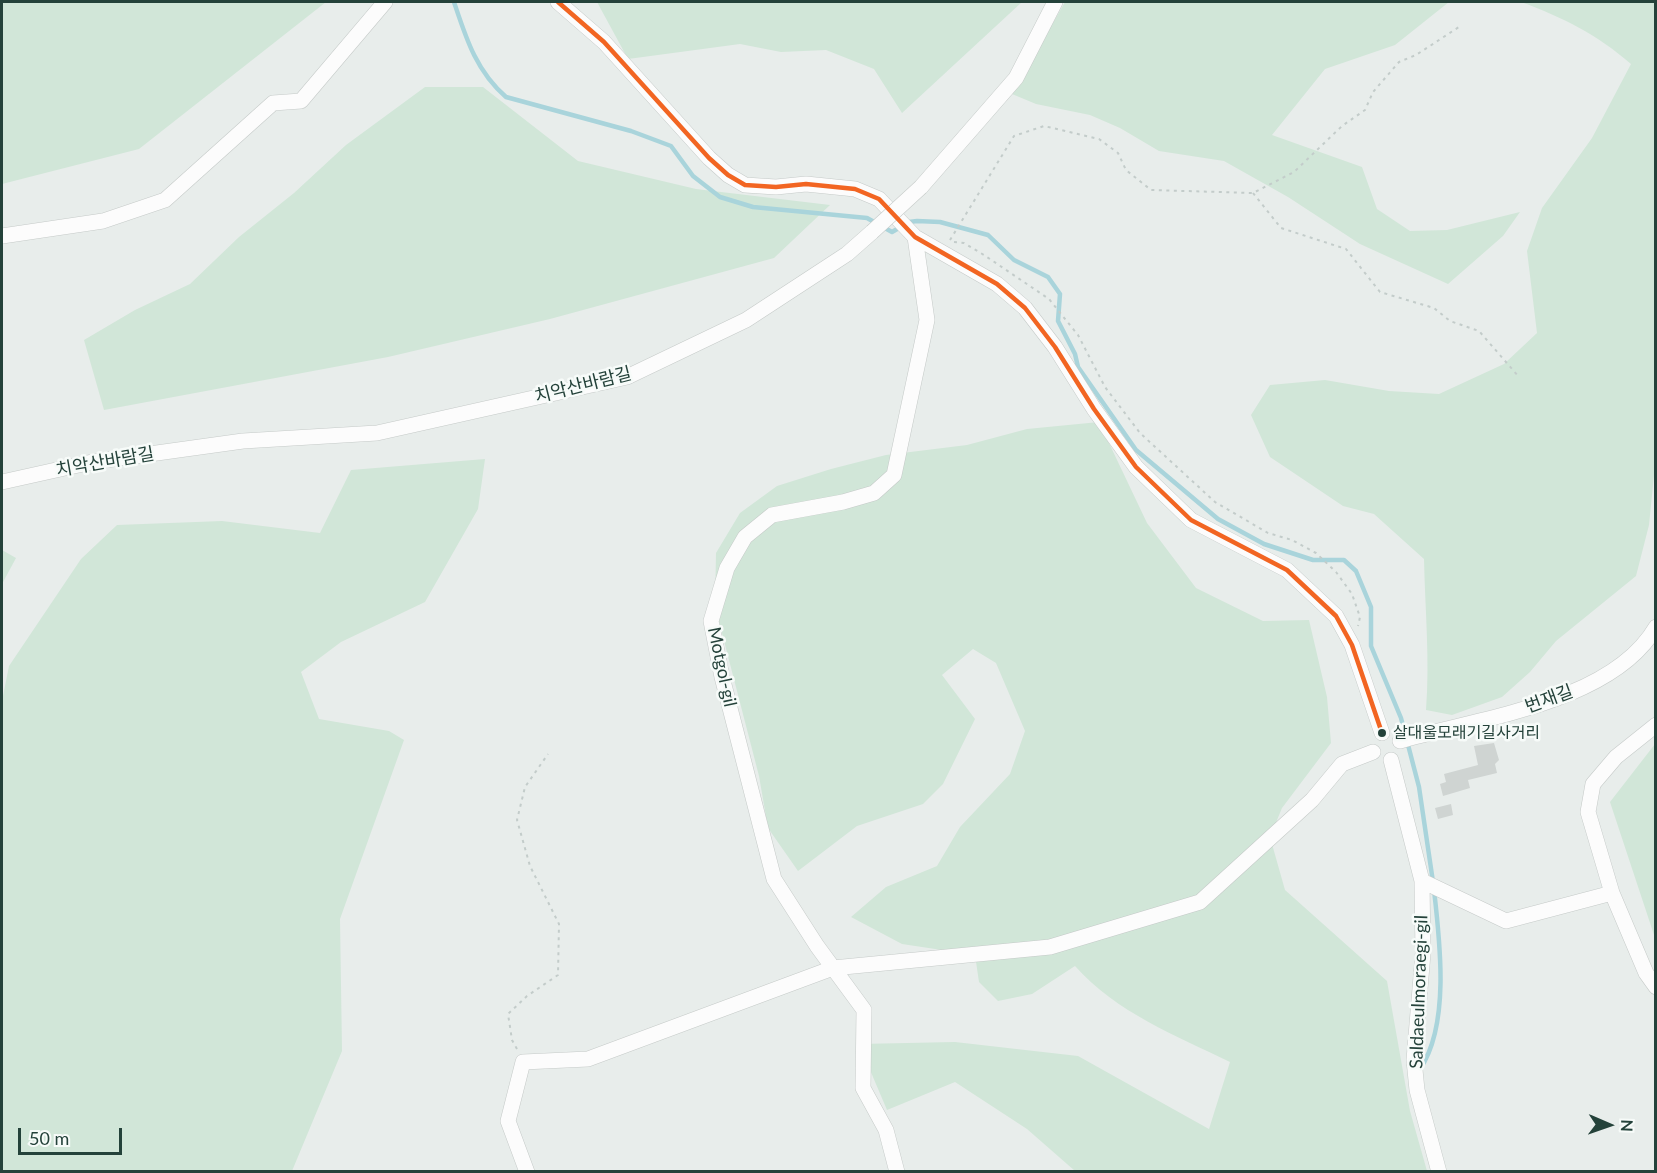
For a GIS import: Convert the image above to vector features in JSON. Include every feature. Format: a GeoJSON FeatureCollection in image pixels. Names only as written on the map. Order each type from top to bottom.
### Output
{"type":"FeatureCollection","features":[{"type":"Feature","properties":{"kind":"street"},"geometry":{"type":"LineString","coordinates":[[2,236],[103,220],[165,200],[273,103],[301,101],[385,2]]}},
{"type":"Feature","properties":{"kind":"street"},"geometry":{"type":"LineString","coordinates":[[558,2],[604,42],[709,158],[729,175],[745,184],[776,187],[806,184],[855,189],[879,199],[911,234],[997,284],[1025,308],[1055,347],[1094,409],[1136,466],[1191,520],[1287,570],[1336,616],[1352,645],[1382,733]]}},
{"type":"Feature","properties":{"kind":"street","name":"치악산바람길"},"geometry":{"type":"LineString","coordinates":[[2,482],[92,462],[243,441],[377,433],[627,377],[746,320],[847,254],[921,187],[1016,78],[1055,2]]}},
{"type":"Feature","properties":{"kind":"street","name":"Motgol-gil"},"geometry":{"type":"LineString","coordinates":[[897,1172],[886,1130],[863,1088],[864,1010],[774,879],[722,677],[711,621],[727,568],[745,537],[772,515],[843,502],[874,493],[894,475],[927,320],[911,234]]}},
{"type":"Feature","properties":{"kind":"street","name":"번재길"},"geometry":{"type":"LineString","coordinates":[[1402,741],[1498,717],[1573,692],[1634,654],[1656,627]]}},
{"type":"Feature","properties":{"kind":"street"},"geometry":{"type":"LineString","coordinates":[[1656,725],[1616,757],[1593,784],[1588,813],[1612,893],[1646,973],[1656,987]]}},
{"type":"Feature","properties":{"kind":"street"},"geometry":{"type":"LineString","coordinates":[[1390,732],[1402,741],[1400,751],[1391,760],[1380,759],[1373,752],[1373,742],[1382,733],[1390,732]]}},
{"type":"Feature","properties":{"kind":"street"},"geometry":{"type":"LineString","coordinates":[[527,1172],[508,1121],[523,1062],[588,1059],[833,968],[1050,947],[1200,902],[1312,801],[1342,764],[1373,752]]}},
{"type":"Feature","properties":{"kind":"street","name":"Saldaeulmoraegi-gil"},"geometry":{"type":"LineString","coordinates":[[1391,760],[1431,886],[1414,1060],[1417,1090],[1439,1172]]}},
{"type":"Feature","properties":{"kind":"street","name":"Saldaeulmoraegi-gil"},"geometry":{"type":"LineString","coordinates":[[1431,886],[1506,921],[1612,893]]}},
{"type":"Feature","properties":{"kind":"path"},"geometry":{"type":"LineString","coordinates":[[949,241],[1014,136],[1044,126],[1099,140],[1118,153],[1126,171],[1151,190],[1253,193],[1294,172],[1342,126],[1365,110],[1373,92],[1399,62],[1416,55],[1462,25]]}},
{"type":"Feature","properties":{"kind":"path"},"geometry":{"type":"LineString","coordinates":[[1253,193],[1281,228],[1346,249],[1380,292],[1434,308],[1450,321],[1479,331],[1519,377]]}},
{"type":"Feature","properties":{"kind":"path"},"geometry":{"type":"LineString","coordinates":[[1049,300],[1078,335],[1105,387],[1140,433],[1215,502],[1268,533],[1292,540],[1320,556],[1329,565],[1352,594],[1360,617],[1352,645]]}},
{"type":"Feature","properties":{"kind":"path"},"geometry":{"type":"LineString","coordinates":[[523,1062],[512,1040],[508,1014],[527,996],[558,975],[559,924],[530,866],[517,820],[525,787],[548,754]]}},
{"type":"Feature","properties":{"kind":"green space"},"geometry":{"type":"Polygon","coordinates":[[[2,2],[326,2],[139,149],[2,184],[2,2]]]}},
{"type":"Feature","properties":{"kind":"green space"},"geometry":{"type":"Polygon","coordinates":[[[597,2],[1022,2],[902,113],[874,69],[826,50],[781,52],[740,44],[628,59],[597,2]]]}},
{"type":"Feature","properties":{"kind":"green space"},"geometry":{"type":"Polygon","coordinates":[[[1065,2],[1449,2],[1395,45],[1325,69],[1272,135],[1362,167],[1377,209],[1410,231],[1447,230],[1520,212],[1503,236],[1448,284],[1360,244],[1288,197],[1224,161],[1159,151],[1120,128],[1090,115],[1036,104],[1012,94],[1065,2]]]}},
{"type":"Feature","properties":{"kind":"green space"},"geometry":{"type":"Polygon","coordinates":[[[1521,2],[1655,2],[1655,465],[1649,525],[1636,576],[1556,641],[1530,672],[1502,697],[1452,715],[1426,710],[1424,559],[1374,514],[1343,506],[1270,457],[1251,415],[1270,385],[1325,380],[1389,391],[1439,394],[1504,364],[1537,333],[1527,251],[1542,208],[1592,138],[1631,64],[1606,44],[1579,28],[1521,2]]]}},
{"type":"Feature","properties":{"kind":"green space"},"geometry":{"type":"Polygon","coordinates":[[[425,87],[483,87],[578,161],[696,189],[830,205],[774,258],[550,319],[388,357],[104,410],[84,340],[135,310],[190,284],[239,237],[294,193],[346,145],[425,87]]]}},
{"type":"Feature","properties":{"kind":"green space"},"geometry":{"type":"Polygon","coordinates":[[[1099,422],[1147,523],[1196,588],[1263,621],[1309,620],[1327,697],[1331,743],[1282,808],[1270,837],[1285,890],[1387,981],[1410,1111],[1427,1171],[1075,1171],[1027,1129],[955,1082],[887,1110],[859,1044],[955,1042],[1078,1056],[1209,1129],[1230,1062],[1128,1010],[1091,983],[1075,966],[1032,994],[998,1001],[979,982],[975,955],[902,944],[851,917],[886,887],[937,866],[960,827],[1010,774],[1025,731],[996,663],[973,649],[942,675],[975,719],[943,784],[923,804],[857,826],[798,871],[768,828],[759,776],[715,606],[716,553],[740,513],[777,486],[886,455],[967,445],[1027,429],[1099,422]]]}},
{"type":"Feature","properties":{"kind":"green space"},"geometry":{"type":"Polygon","coordinates":[[[485,459],[478,509],[425,602],[341,642],[301,672],[319,719],[389,731],[404,740],[340,919],[342,1051],[292,1171],[2,1171],[2,701],[9,666],[81,559],[117,525],[222,521],[320,533],[351,470],[485,459]]]}},
{"type":"Feature","properties":{"kind":"green space"},"geometry":{"type":"Polygon","coordinates":[[[2,550],[16,558],[2,584],[2,550]]]}},
{"type":"Feature","properties":{"kind":"green space"},"geometry":{"type":"Polygon","coordinates":[[[1656,744],[1655,938],[1610,802],[1656,744]]]}},
{"type":"Feature","properties":{"kind":"building"},"geometry":{"type":"Polygon","coordinates":[[[1494,743],[1499,760],[1495,764],[1497,773],[1468,780],[1470,788],[1443,796],[1440,784],[1446,782],[1444,774],[1478,765],[1474,746],[1494,743]]]}},
{"type":"Feature","properties":{"kind":"building"},"geometry":{"type":"Polygon","coordinates":[[[1451,804],[1453,815],[1438,819],[1435,808],[1451,804]]]}},
{"type":"Feature","properties":{"kind":"waterway"},"geometry":{"type":"LineString","coordinates":[[454,2],[473,53],[487,76],[506,97],[631,131],[671,146],[693,176],[720,197],[753,207],[867,218],[892,232],[909,222],[940,222],[988,235],[1014,260],[1048,277],[1060,294],[1058,321],[1075,354],[1078,367],[1136,450],[1218,519],[1264,544],[1313,560],[1344,560],[1356,571],[1371,607],[1371,646],[1401,718],[1419,787],[1433,882]]}},
{"type":"Feature","properties":{"kind":"waterway"},"geometry":{"type":"LineString","coordinates":[[1420,1069],[1436,1030],[1439,1007],[1439,934],[1434,890]]}},
{"type":"Feature","properties":{"kind":"transit line"},"geometry":{"type":"LineString","coordinates":[[558,2],[604,42],[709,158],[728,175],[745,185],[776,187],[806,184],[855,189],[879,199],[915,237],[997,284],[1025,308],[1055,347],[1094,409],[1136,467],[1191,520],[1287,570],[1336,616],[1352,645],[1382,733]]}},
{"type":"Feature","properties":{"kind":"place","name":"살대울모래기길사거리"},"geometry":{"type":"Point","coordinates":[1382,733]}}]}
